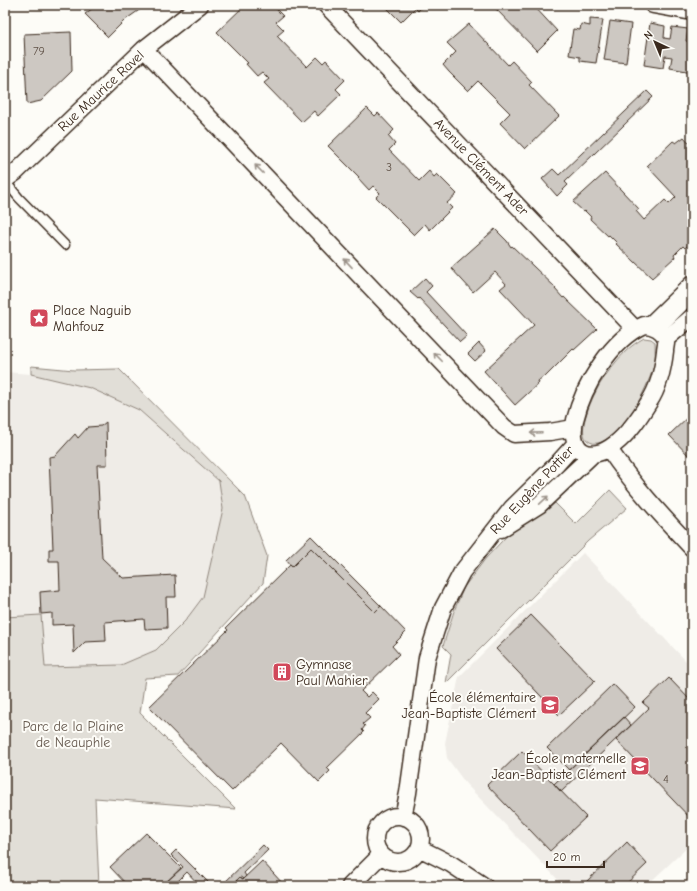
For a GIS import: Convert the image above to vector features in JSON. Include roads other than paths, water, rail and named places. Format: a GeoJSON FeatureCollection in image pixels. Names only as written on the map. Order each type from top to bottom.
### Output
{"type":"FeatureCollection","features":[{"type":"Feature","properties":{"kind":"street","name":"Rue Maurice Ravel"},"geometry":{"type":"LineString","coordinates":[[5,181],[144,49],[200,5]]}},
{"type":"Feature","properties":{"kind":"street","name":"Avenue Clément Ader"},"geometry":{"type":"LineString","coordinates":[[326,5],[653,331]]}},
{"type":"Feature","properties":{"kind":"street"},"geometry":{"type":"LineString","coordinates":[[653,5],[692,12]]}},
{"type":"Feature","properties":{"kind":"street"},"geometry":{"type":"LineString","coordinates":[[144,49],[504,427],[514,434],[550,432],[575,436]]}},
{"type":"Feature","properties":{"kind":"street"},"geometry":{"type":"LineString","coordinates":[[692,284],[653,331],[661,376],[650,401],[628,433],[609,449],[601,453],[589,455],[581,451],[575,436],[581,402],[594,375],[610,352],[653,331],[692,317]]}},
{"type":"Feature","properties":{"kind":"street","name":"Rue Eugène Pottier"},"geometry":{"type":"LineString","coordinates":[[403,817],[408,793],[427,658],[443,608],[462,572],[488,537],[512,508],[557,464],[575,436]]}},
{"type":"Feature","properties":{"kind":"street"},"geometry":{"type":"LineString","coordinates":[[609,449],[624,471],[652,505],[692,548]]}},
{"type":"Feature","properties":{"kind":"street","name":"Rue Eugène Pottier"},"geometry":{"type":"LineString","coordinates":[[488,537],[539,505],[593,454]]}},
{"type":"Feature","properties":{"kind":"street"},"geometry":{"type":"LineString","coordinates":[[396,816],[403,817],[411,820],[420,832],[421,840],[419,848],[415,855],[402,862],[387,860],[381,856],[377,849],[375,835],[382,822],[396,816]]}},
{"type":"Feature","properties":{"kind":"street"},"geometry":{"type":"LineString","coordinates":[[419,848],[451,864],[484,886]]}},
{"type":"Feature","properties":{"kind":"street"},"geometry":{"type":"LineString","coordinates":[[350,886],[381,856]]}},
{"type":"Feature","properties":{"kind":"lane"},"geometry":{"type":"LineString","coordinates":[[5,181],[19,198],[65,245]]}},
{"type":"Feature","properties":{"kind":"lane"},"geometry":{"type":"LineString","coordinates":[[653,331],[692,298]]}},
{"type":"Feature","properties":{"kind":"place","name":"Place Naguib Mahfouz"},"geometry":{"type":"Point","coordinates":[39,318]}},
{"type":"Feature","properties":{"kind":"place","name":"Gymnase Paul Mahier"},"geometry":{"type":"Point","coordinates":[282,672]}},
{"type":"Feature","properties":{"kind":"place","name":"École élémentaire Jean-Baptiste Clément"},"geometry":{"type":"Point","coordinates":[550,705]}},
{"type":"Feature","properties":{"kind":"place","name":"École maternelle Jean-Baptiste Clément"},"geometry":{"type":"Point","coordinates":[640,766]}},
{"type":"Feature","properties":{"kind":"park label","name":"Parc de la Plaine de Neauphle"},"geometry":{"type":"Point","coordinates":[73,734]}}]}
